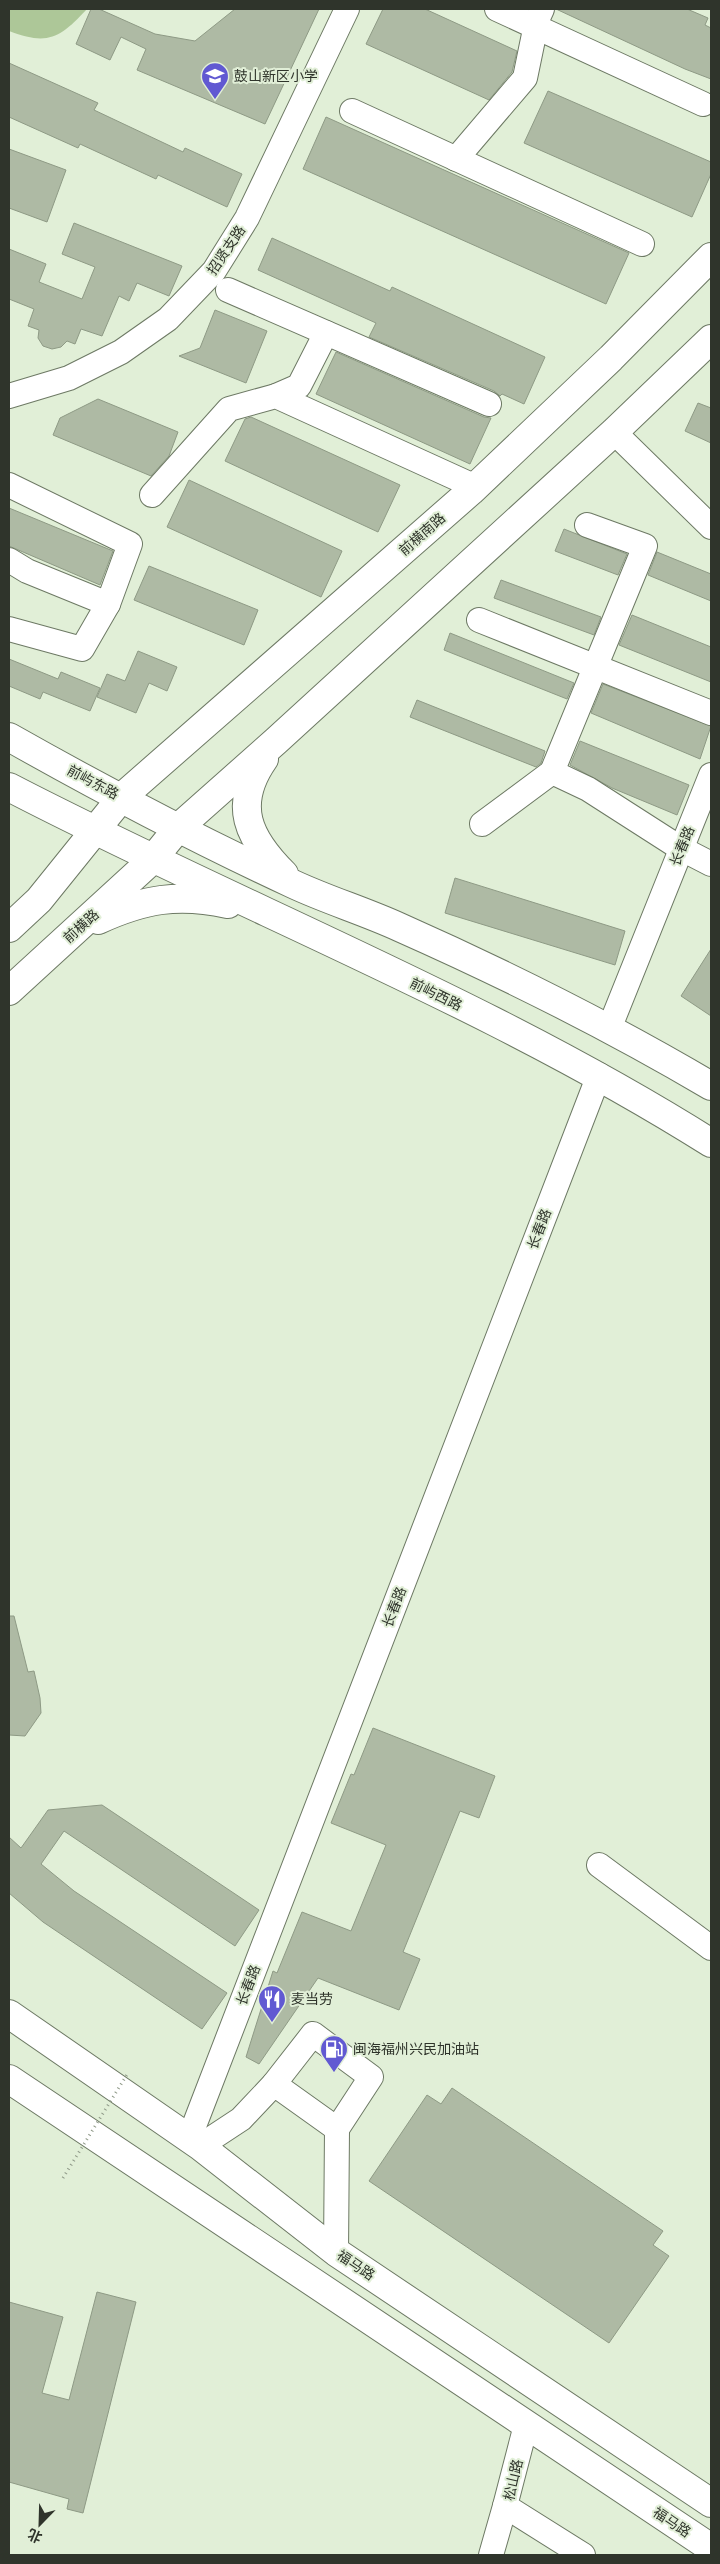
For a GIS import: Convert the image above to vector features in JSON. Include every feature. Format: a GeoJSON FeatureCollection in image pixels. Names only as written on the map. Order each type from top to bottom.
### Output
{"type":"FeatureCollection","features":[{"type":"Feature","properties":{"kind":"main road","name":"前横南路"},"geometry":{"type":"LineString","coordinates":[[94,832],[122,798],[471,491],[611,358],[711,257]]}},
{"type":"Feature","properties":{"kind":"main road"},"geometry":{"type":"LineString","coordinates":[[711,339],[614,432],[178,828],[294,884],[398,926],[609,1029],[711,1086]]}},
{"type":"Feature","properties":{"kind":"main road","name":"前屿东路"},"geometry":{"type":"LineString","coordinates":[[9,737],[178,828]]}},
{"type":"Feature","properties":{"kind":"main road"},"geometry":{"type":"LineString","coordinates":[[276,741],[258,768],[249,786],[246,808],[248,821],[258,843],[294,884]]}},
{"type":"Feature","properties":{"kind":"main road"},"geometry":{"type":"LineString","coordinates":[[9,788],[152,860]]}},
{"type":"Feature","properties":{"kind":"main road","name":"前横路"},"geometry":{"type":"LineString","coordinates":[[9,991],[152,860],[178,828]]}},
{"type":"Feature","properties":{"kind":"main road"},"geometry":{"type":"LineString","coordinates":[[9,928],[39,900],[94,832]]}},
{"type":"Feature","properties":{"kind":"main road","name":"前屿西路"},"geometry":{"type":"LineString","coordinates":[[152,860],[326,941],[599,1075],[711,1143]]}},
{"type":"Feature","properties":{"kind":"main road"},"geometry":{"type":"LineString","coordinates":[[76,931],[125,908],[146,901],[207,900],[235,906],[326,941]]}},
{"type":"Feature","properties":{"kind":"main road","name":"福马路"},"geometry":{"type":"LineString","coordinates":[[9,2014],[195,2142],[336,2252],[711,2504]]}},
{"type":"Feature","properties":{"kind":"main road","name":"福马路"},"geometry":{"type":"LineString","coordinates":[[9,2079],[709,2546]]}},
{"type":"Feature","properties":{"kind":"street","name":"招贤支路"},"geometry":{"type":"LineString","coordinates":[[9,396],[69,378],[121,352],[168,319],[214,271],[247,218],[347,9]]}},
{"type":"Feature","properties":{"kind":"street"},"geometry":{"type":"LineString","coordinates":[[497,9],[539,18],[703,104]]}},
{"type":"Feature","properties":{"kind":"street"},"geometry":{"type":"LineString","coordinates":[[456,159],[526,78],[539,18]]}},
{"type":"Feature","properties":{"kind":"street"},"geometry":{"type":"LineString","coordinates":[[352,111],[642,244]]}},
{"type":"Feature","properties":{"kind":"street"},"geometry":{"type":"LineString","coordinates":[[228,290],[489,404]]}},
{"type":"Feature","properties":{"kind":"street"},"geometry":{"type":"LineString","coordinates":[[152,494],[229,409],[276,396],[299,386],[326,333]]}},
{"type":"Feature","properties":{"kind":"street"},"geometry":{"type":"LineString","coordinates":[[276,396],[467,483],[471,491]]}},
{"type":"Feature","properties":{"kind":"street"},"geometry":{"type":"LineString","coordinates":[[614,432],[711,527]]}},
{"type":"Feature","properties":{"kind":"street"},"geometry":{"type":"LineString","coordinates":[[9,484],[130,544],[108,604],[82,649],[9,630]]}},
{"type":"Feature","properties":{"kind":"street"},"geometry":{"type":"LineString","coordinates":[[482,824],[552,772],[645,546],[587,525]]}},
{"type":"Feature","properties":{"kind":"street"},"geometry":{"type":"LineString","coordinates":[[9,560],[27,571],[108,604]]}},
{"type":"Feature","properties":{"kind":"street"},"geometry":{"type":"LineString","coordinates":[[479,620],[711,713]]}},
{"type":"Feature","properties":{"kind":"street"},"geometry":{"type":"LineString","coordinates":[[552,772],[588,789],[680,848],[711,864]]}},
{"type":"Feature","properties":{"kind":"street","name":"长春路"},"geometry":{"type":"LineString","coordinates":[[609,1029],[680,848],[711,775]]}},
{"type":"Feature","properties":{"kind":"street","name":"长春路"},"geometry":{"type":"LineString","coordinates":[[195,2142],[599,1075]]}},
{"type":"Feature","properties":{"kind":"street"},"geometry":{"type":"LineString","coordinates":[[598,1865],[711,1948]]}},
{"type":"Feature","properties":{"kind":"street"},"geometry":{"type":"LineString","coordinates":[[195,2142],[241,2119],[274,2084],[312,2034],[371,2077],[337,2129],[336,2252]]}},
{"type":"Feature","properties":{"kind":"street"},"geometry":{"type":"LineString","coordinates":[[274,2084],[337,2129]]}},
{"type":"Feature","properties":{"kind":"street","name":"松山路"},"geometry":{"type":"LineString","coordinates":[[526,2424],[505,2506],[583,2555]]}},
{"type":"Feature","properties":{"kind":"street"},"geometry":{"type":"LineString","coordinates":[[491,2555],[505,2506]]}},
{"type":"Feature","properties":{"kind":"path"},"geometry":{"type":"LineString","coordinates":[[63,2178],[128,2073]]}},
{"type":"Feature","properties":{"kind":"green space"},"geometry":{"type":"Polygon","coordinates":[[[9,9],[87,9],[61,33],[44,38],[34,38],[9,31],[9,9]]]}},
{"type":"Feature","properties":{"kind":"building"},"geometry":{"type":"Polygon","coordinates":[[[91,9],[99,9],[155,34],[195,41],[235,9],[319,9],[265,124],[137,70],[146,49],[121,37],[110,60],[76,44],[91,9]]]}},
{"type":"Feature","properties":{"kind":"building"},"geometry":{"type":"Polygon","coordinates":[[[383,9],[425,9],[517,51],[512,72],[489,100],[366,44],[383,9]]]}},
{"type":"Feature","properties":{"kind":"building"},"geometry":{"type":"Polygon","coordinates":[[[556,9],[687,9],[708,18],[705,25],[711,28],[711,79],[685,69],[556,9]]]}},
{"type":"Feature","properties":{"kind":"building"},"geometry":{"type":"Polygon","coordinates":[[[9,63],[98,103],[94,110],[183,152],[185,148],[242,174],[227,207],[158,175],[156,179],[80,144],[78,148],[9,117],[9,63]]]}},
{"type":"Feature","properties":{"kind":"building"},"geometry":{"type":"Polygon","coordinates":[[[548,91],[711,162],[711,174],[692,217],[524,143],[548,91]]]}},
{"type":"Feature","properties":{"kind":"building"},"geometry":{"type":"Polygon","coordinates":[[[326,117],[629,253],[606,304],[303,169],[326,117]]]}},
{"type":"Feature","properties":{"kind":"building"},"geometry":{"type":"Polygon","coordinates":[[[9,149],[66,170],[47,222],[9,208],[9,149]]]}},
{"type":"Feature","properties":{"kind":"building"},"geometry":{"type":"Polygon","coordinates":[[[74,223],[182,266],[169,296],[137,283],[129,301],[119,296],[102,336],[81,329],[75,344],[67,341],[61,347],[52,349],[43,346],[38,338],[39,330],[28,326],[34,309],[9,299],[9,249],[46,264],[39,282],[82,299],[95,267],[62,254],[74,223]]]}},
{"type":"Feature","properties":{"kind":"building"},"geometry":{"type":"Polygon","coordinates":[[[272,238],[390,291],[392,287],[545,357],[524,404],[502,394],[500,396],[494,391],[369,337],[376,323],[258,270],[272,238]]]}},
{"type":"Feature","properties":{"kind":"building"},"geometry":{"type":"Polygon","coordinates":[[[215,310],[267,331],[246,383],[179,356],[200,348],[215,310]]]}},
{"type":"Feature","properties":{"kind":"building"},"geometry":{"type":"Polygon","coordinates":[[[336,352],[484,417],[491,418],[470,464],[316,394],[336,352]]]}},
{"type":"Feature","properties":{"kind":"building"},"geometry":{"type":"Polygon","coordinates":[[[98,399],[178,432],[169,456],[151,476],[53,435],[60,418],[98,399]]]}},
{"type":"Feature","properties":{"kind":"building"},"geometry":{"type":"Polygon","coordinates":[[[698,403],[711,408],[711,443],[685,431],[698,403]]]}},
{"type":"Feature","properties":{"kind":"building"},"geometry":{"type":"Polygon","coordinates":[[[251,417],[400,485],[378,532],[225,461],[245,419],[251,417]]]}},
{"type":"Feature","properties":{"kind":"building"},"geometry":{"type":"Polygon","coordinates":[[[189,480],[342,551],[321,597],[167,527],[189,480]]]}},
{"type":"Feature","properties":{"kind":"building"},"geometry":{"type":"Polygon","coordinates":[[[9,508],[113,551],[100,585],[9,546],[9,508]]]}},
{"type":"Feature","properties":{"kind":"building"},"geometry":{"type":"Polygon","coordinates":[[[564,529],[627,554],[618,575],[555,551],[564,529]]]}},
{"type":"Feature","properties":{"kind":"building"},"geometry":{"type":"Polygon","coordinates":[[[657,552],[711,574],[711,601],[648,575],[657,552]]]}},
{"type":"Feature","properties":{"kind":"building"},"geometry":{"type":"Polygon","coordinates":[[[149,566],[258,610],[244,645],[134,600],[149,566]]]}},
{"type":"Feature","properties":{"kind":"building"},"geometry":{"type":"Polygon","coordinates":[[[501,580],[601,617],[594,635],[494,598],[501,580]]]}},
{"type":"Feature","properties":{"kind":"building"},"geometry":{"type":"Polygon","coordinates":[[[632,615],[711,647],[711,682],[619,645],[632,615]]]}},
{"type":"Feature","properties":{"kind":"building"},"geometry":{"type":"Polygon","coordinates":[[[450,633],[574,683],[567,699],[444,650],[450,633]]]}},
{"type":"Feature","properties":{"kind":"building"},"geometry":{"type":"Polygon","coordinates":[[[138,651],[177,667],[167,691],[149,683],[136,713],[97,697],[107,674],[125,681],[138,651]]]}},
{"type":"Feature","properties":{"kind":"building"},"geometry":{"type":"Polygon","coordinates":[[[9,659],[58,679],[61,672],[100,688],[90,711],[43,692],[40,699],[9,686],[9,659]]]}},
{"type":"Feature","properties":{"kind":"building"},"geometry":{"type":"Polygon","coordinates":[[[603,684],[711,726],[700,759],[591,713],[603,684]]]}},
{"type":"Feature","properties":{"kind":"building"},"geometry":{"type":"Polygon","coordinates":[[[417,700],[545,751],[541,763],[536,767],[410,717],[417,700]]]}},
{"type":"Feature","properties":{"kind":"building"},"geometry":{"type":"Polygon","coordinates":[[[580,741],[689,785],[677,815],[612,788],[570,765],[580,741]]]}},
{"type":"Feature","properties":{"kind":"building"},"geometry":{"type":"Polygon","coordinates":[[[455,878],[625,931],[615,965],[445,913],[455,878]]]}},
{"type":"Feature","properties":{"kind":"building"},"geometry":{"type":"Polygon","coordinates":[[[711,949],[711,1016],[681,996],[711,949]]]}},
{"type":"Feature","properties":{"kind":"building"},"geometry":{"type":"Polygon","coordinates":[[[9,1616],[14,1616],[28,1672],[34,1671],[40,1698],[41,1713],[25,1736],[9,1735],[9,1616]]]}},
{"type":"Feature","properties":{"kind":"building"},"geometry":{"type":"Polygon","coordinates":[[[373,1728],[495,1776],[479,1818],[460,1811],[403,1952],[420,1959],[399,2010],[318,1978],[259,2064],[246,2057],[273,1971],[277,1973],[302,1912],[351,1931],[386,1845],[331,1823],[351,1774],[354,1775],[373,1728]]]}},
{"type":"Feature","properties":{"kind":"building"},"geometry":{"type":"Polygon","coordinates":[[[102,1805],[259,1910],[235,1946],[64,1831],[41,1864],[74,1891],[227,1993],[202,2029],[43,1922],[9,1893],[9,1837],[21,1848],[48,1810],[102,1805]]]}},
{"type":"Feature","properties":{"kind":"building"},"geometry":{"type":"Polygon","coordinates":[[[452,2088],[663,2231],[653,2245],[669,2256],[609,2343],[369,2181],[427,2095],[441,2104],[452,2088]]]}},
{"type":"Feature","properties":{"kind":"building"},"geometry":{"type":"Polygon","coordinates":[[[97,2292],[136,2302],[83,2513],[67,2509],[69,2499],[9,2482],[9,2302],[63,2317],[42,2393],[69,2400],[97,2292]]]}},
{"type":"Feature","properties":{"kind":"place","name":"鼓山新区小学"},"geometry":{"type":"Point","coordinates":[215,100]}},
{"type":"Feature","properties":{"kind":"place","name":"麦当劳"},"geometry":{"type":"Point","coordinates":[272,2023]}},
{"type":"Feature","properties":{"kind":"place","name":"闽海福州兴民加油站"},"geometry":{"type":"Point","coordinates":[334,2073]}}]}
